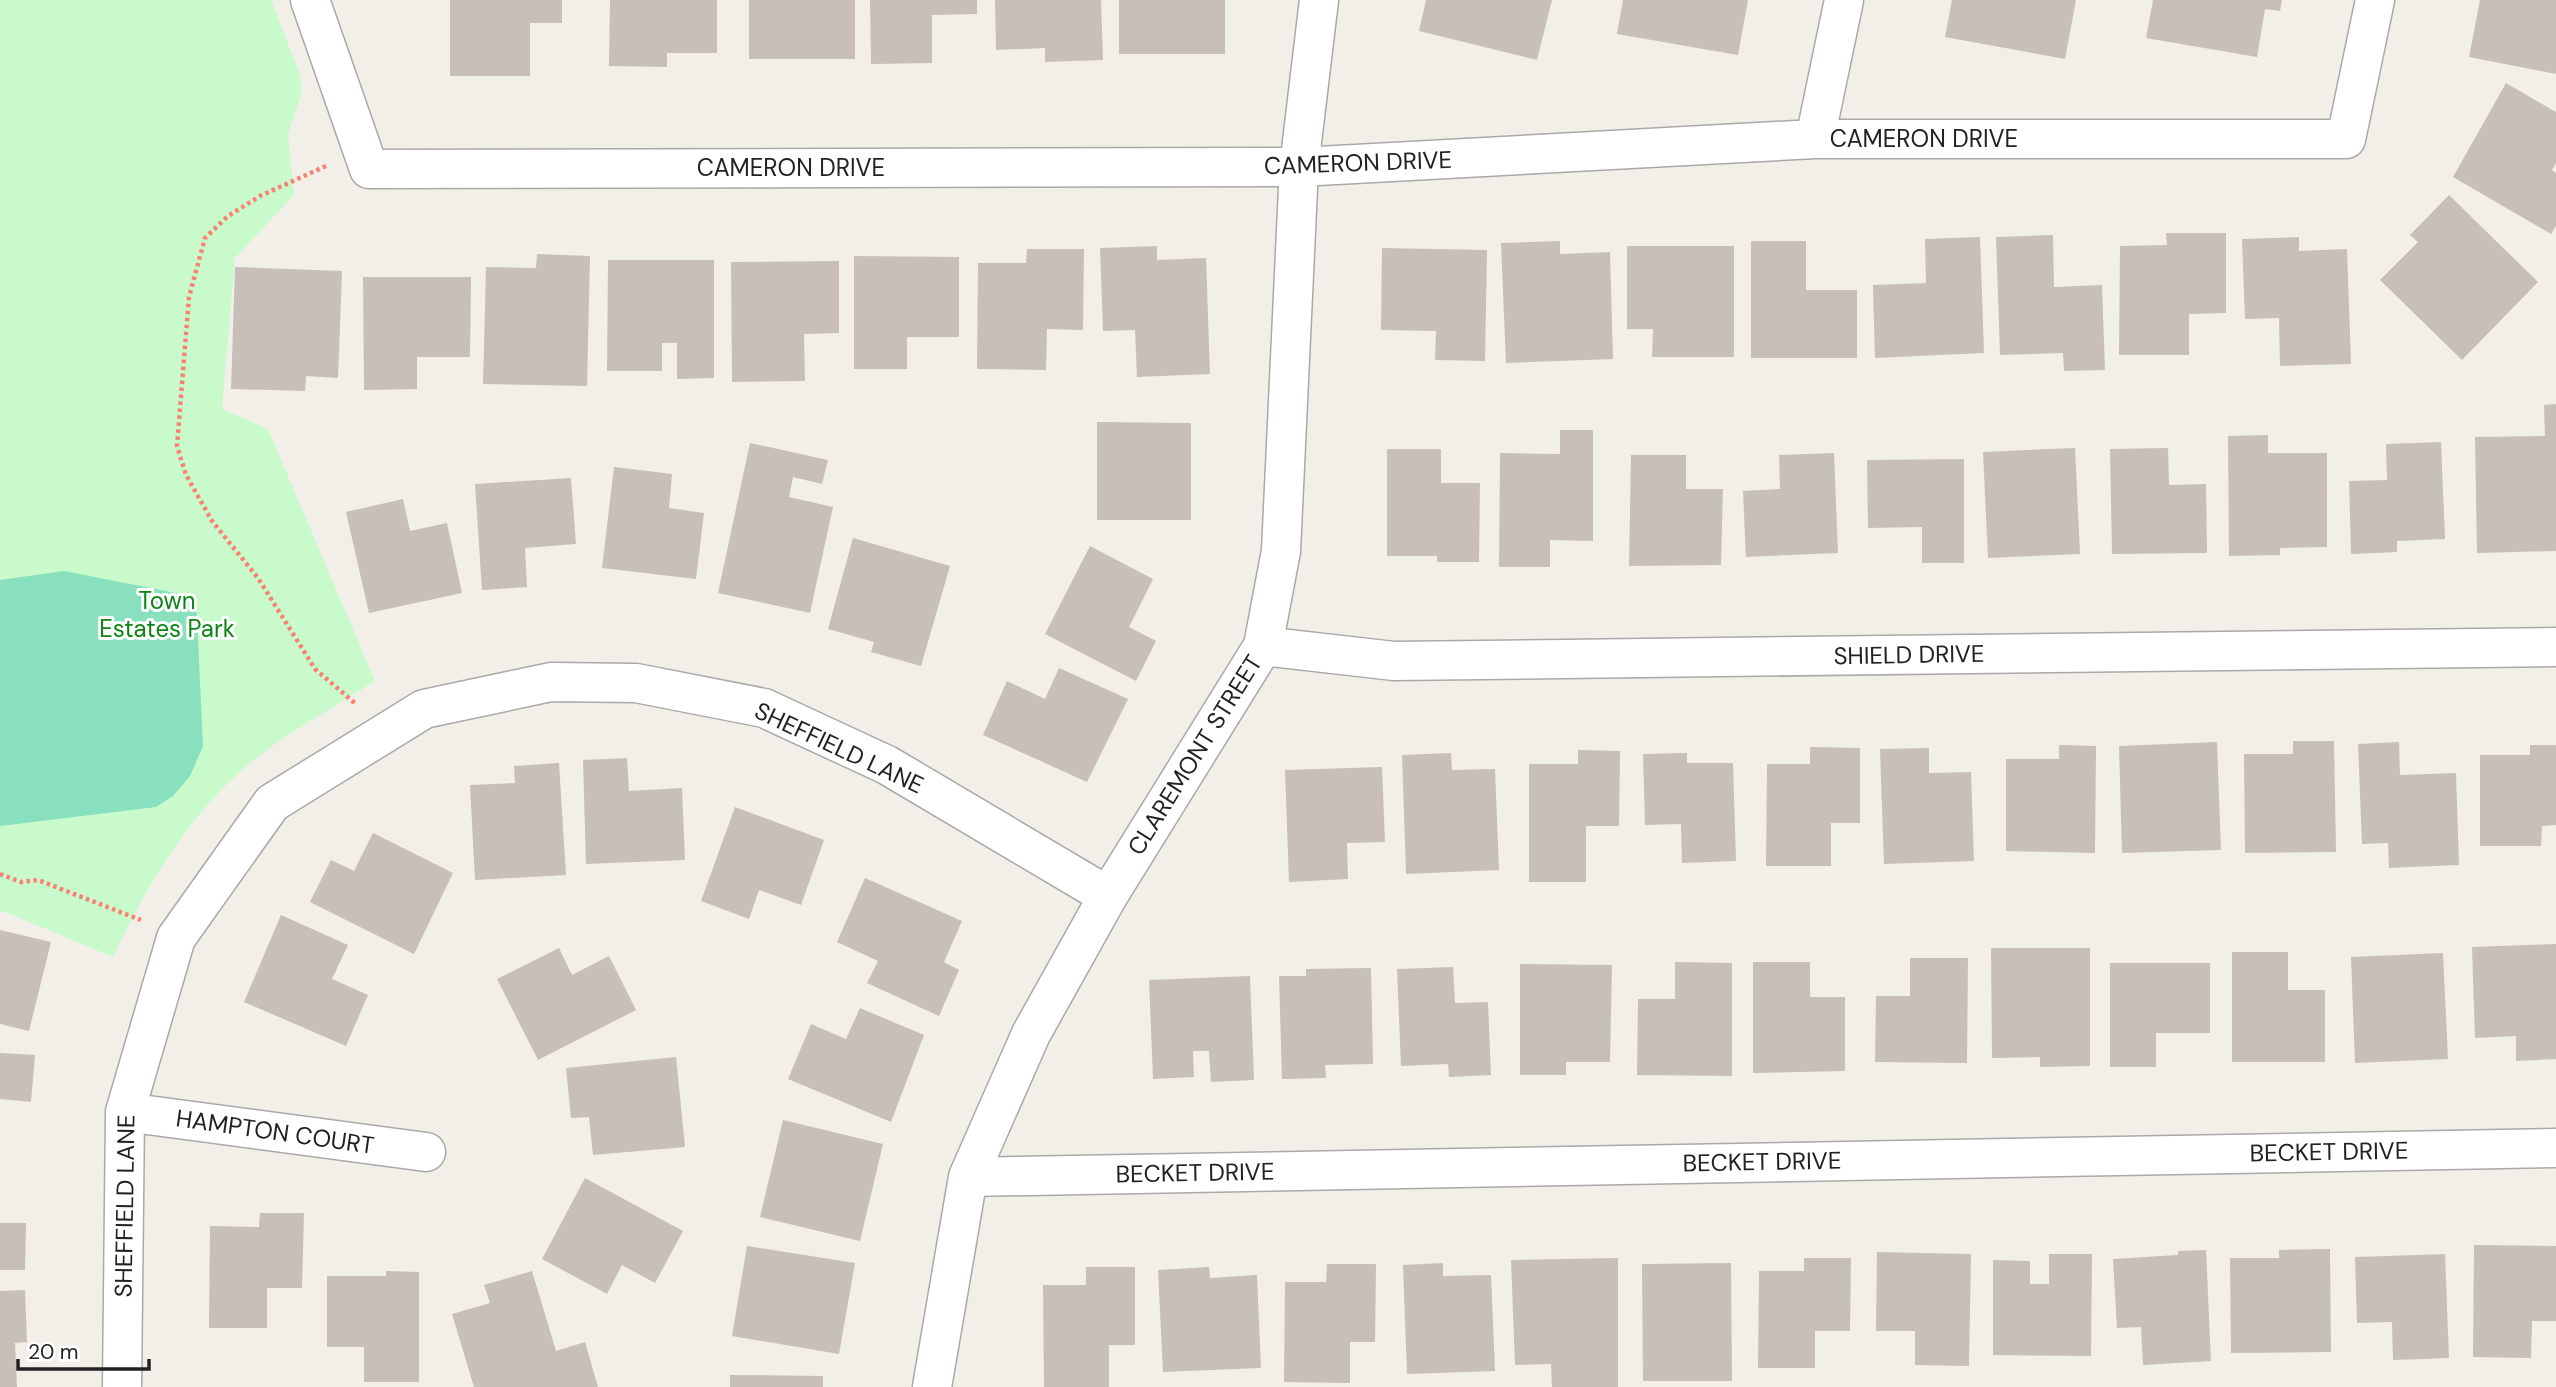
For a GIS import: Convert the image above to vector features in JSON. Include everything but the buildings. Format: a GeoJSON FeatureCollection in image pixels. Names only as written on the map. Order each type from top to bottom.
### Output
{"type":"FeatureCollection","features":[{"type":"Feature","properties":{"kind":"street"},"geometry":{"type":"LineString","coordinates":[[310,0],[365,160]]}},
{"type":"Feature","properties":{"kind":"street","name":"CLAREMONT STREET"},"geometry":{"type":"LineString","coordinates":[[932,1387],[968,1177],[1031,1034],[1108,896],[1263,646],[1281,551],[1299,167],[1319,0]]}},
{"type":"Feature","properties":{"kind":"street"},"geometry":{"type":"LineString","coordinates":[[1815,139],[1844,0]]}},
{"type":"Feature","properties":{"kind":"street","name":"CAMERON DRIVE"},"geometry":{"type":"LineString","coordinates":[[365,160],[1299,167],[1815,139],[2346,139],[2375,0]]}},
{"type":"Feature","properties":{"kind":"street","name":"SHIELD DRIVE"},"geometry":{"type":"LineString","coordinates":[[1263,646],[1394,662],[2556,647]]}},
{"type":"Feature","properties":{"kind":"street","name":"SHEFFIELD LANE"},"geometry":{"type":"LineString","coordinates":[[122,1387],[125,1112],[176,938],[272,803],[425,709],[551,682],[636,683],[764,708],[887,765],[1108,896]]}},
{"type":"Feature","properties":{"kind":"street","name":"HAMPTON COURT"},"geometry":{"type":"LineString","coordinates":[[125,1112],[426,1152]]}},
{"type":"Feature","properties":{"kind":"street","name":"BECKET DRIVE"},"geometry":{"type":"LineString","coordinates":[[968,1177],[2556,1148]]}},
{"type":"Feature","properties":{"kind":"path"},"geometry":{"type":"LineString","coordinates":[[365,160],[260,196],[228,216],[205,238],[188,297],[177,446],[186,475],[212,521],[258,578],[315,669],[388,732]]}},
{"type":"Feature","properties":{"kind":"path"},"geometry":{"type":"LineString","coordinates":[[0,874],[21,882],[38,880],[136,917],[176,938]]}},
{"type":"Feature","properties":{"kind":"green space","name":"Town Estates Park"},"geometry":{"type":"Polygon","coordinates":[[[0,0],[271,0],[301,77],[301,95],[288,134],[294,195],[235,258],[222,409],[268,429],[375,681],[267,750],[218,793],[197,817],[159,871],[113,957],[0,910],[0,0]]]}},
{"type":"Feature","properties":{"kind":"green space"},"geometry":{"type":"Polygon","coordinates":[[[64,571],[196,597],[203,746],[190,776],[173,796],[156,807],[0,826],[0,580],[64,571]]]}}]}
